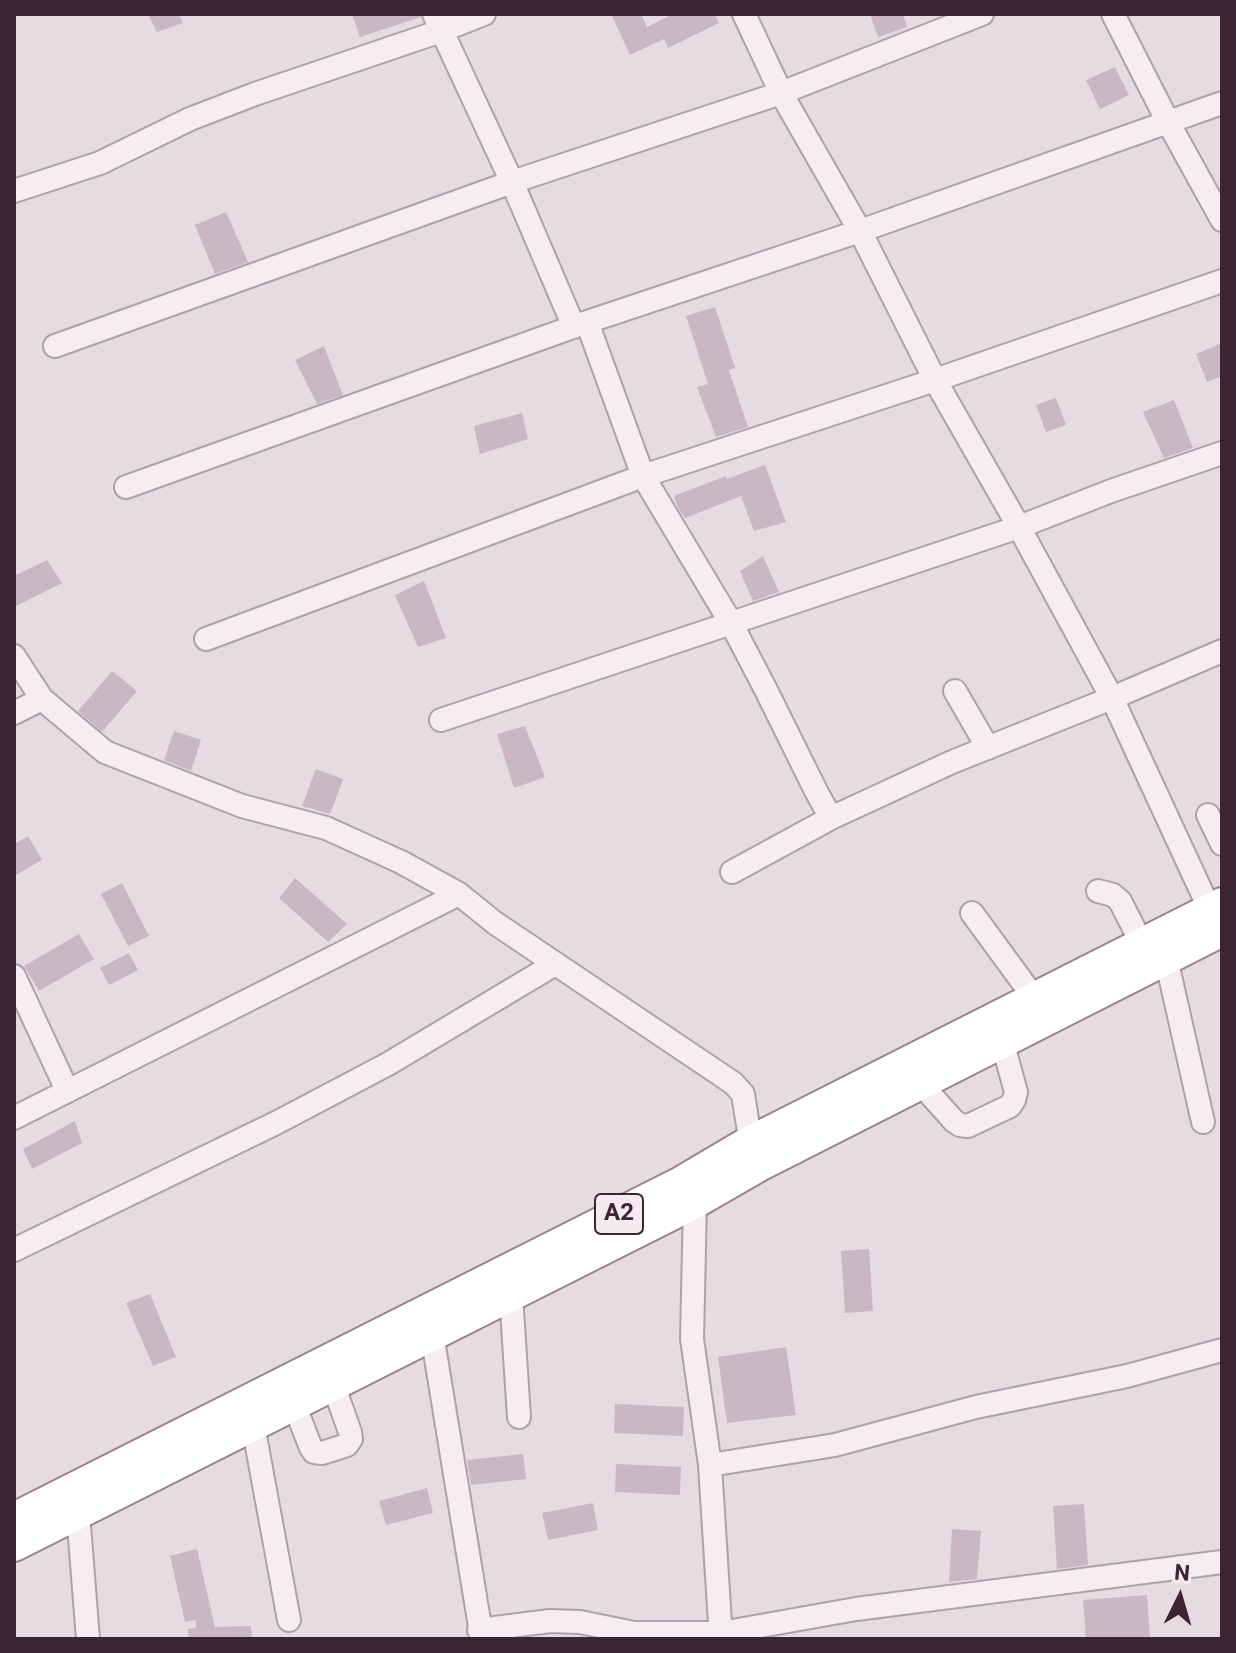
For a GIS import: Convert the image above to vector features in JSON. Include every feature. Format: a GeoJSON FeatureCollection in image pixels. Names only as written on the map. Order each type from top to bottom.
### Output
{"type":"FeatureCollection","features":[{"type":"Feature","properties":{"kind":"highway","name":"A2"},"geometry":{"type":"LineString","coordinates":[[14,1545],[695,1202],[761,1164],[1002,1041],[1218,914]]}},
{"type":"Feature","properties":{"kind":"highway","name":"A2"},"geometry":{"type":"LineString","coordinates":[[14,1519],[681,1183],[747,1144],[1035,999],[1154,951]]}},
{"type":"Feature","properties":{"kind":"street"},"geometry":{"type":"LineString","coordinates":[[14,191],[100,163],[190,119],[438,23],[484,14]]}},
{"type":"Feature","properties":{"kind":"street"},"geometry":{"type":"LineString","coordinates":[[744,14],[781,93],[860,231],[935,380],[1112,698],[1218,914]]}},
{"type":"Feature","properties":{"kind":"street"},"geometry":{"type":"LineString","coordinates":[[55,346],[512,182],[781,93],[982,14]]}},
{"type":"Feature","properties":{"kind":"street"},"geometry":{"type":"LineString","coordinates":[[1113,14],[1222,220]]}},
{"type":"Feature","properties":{"kind":"street"},"geometry":{"type":"LineString","coordinates":[[438,23],[580,324],[643,476],[731,623],[831,818]]}},
{"type":"Feature","properties":{"kind":"street"},"geometry":{"type":"LineString","coordinates":[[126,487],[580,324],[860,231],[1222,103]]}},
{"type":"Feature","properties":{"kind":"street"},"geometry":{"type":"LineString","coordinates":[[206,639],[643,476],[1222,281]]}},
{"type":"Feature","properties":{"kind":"street"},"geometry":{"type":"LineString","coordinates":[[441,720],[1019,527],[1222,453]]}},
{"type":"Feature","properties":{"kind":"street"},"geometry":{"type":"LineString","coordinates":[[732,872],[831,818],[952,762],[1222,651]]}},
{"type":"Feature","properties":{"kind":"street"},"geometry":{"type":"LineString","coordinates":[[14,656],[42,699],[105,752],[242,806],[326,828],[401,862],[459,894],[495,923],[733,1083],[743,1094],[749,1132],[747,1144]]}},
{"type":"Feature","properties":{"kind":"street"},"geometry":{"type":"LineString","coordinates":[[955,691],[988,748]]}},
{"type":"Feature","properties":{"kind":"street"},"geometry":{"type":"LineString","coordinates":[[14,713],[42,699]]}},
{"type":"Feature","properties":{"kind":"street"},"geometry":{"type":"LineString","coordinates":[[1208,815],[1222,844]]}},
{"type":"Feature","properties":{"kind":"street"},"geometry":{"type":"LineString","coordinates":[[1098,891],[1113,895],[1120,901],[1154,951],[1203,1122]]}},
{"type":"Feature","properties":{"kind":"street"},"geometry":{"type":"LineString","coordinates":[[14,1118],[459,894]]}},
{"type":"Feature","properties":{"kind":"street"},"geometry":{"type":"LineString","coordinates":[[972,913],[1035,999]]}},
{"type":"Feature","properties":{"kind":"street"},"geometry":{"type":"LineString","coordinates":[[14,1250],[185,1168],[388,1064],[555,964]]}},
{"type":"Feature","properties":{"kind":"street"},"geometry":{"type":"LineString","coordinates":[[14,976],[67,1090]]}},
{"type":"Feature","properties":{"kind":"street"},"geometry":{"type":"LineString","coordinates":[[920,1083],[960,1125],[968,1126],[1010,1106],[1016,1092],[1002,1041]]}},
{"type":"Feature","properties":{"kind":"street"},"geometry":{"type":"LineString","coordinates":[[695,1202],[692,1339],[710,1465],[721,1636]]}},
{"type":"Feature","properties":{"kind":"street"},"geometry":{"type":"LineString","coordinates":[[511,1295],[519,1417]]}},
{"type":"Feature","properties":{"kind":"street"},"geometry":{"type":"LineString","coordinates":[[432,1334],[480,1635],[550,1621],[580,1622],[634,1633],[721,1636],[856,1609],[1222,1562]]}},
{"type":"Feature","properties":{"kind":"street"},"geometry":{"type":"LineString","coordinates":[[710,1465],[835,1445],[976,1407],[1127,1376],[1222,1350]]}},
{"type":"Feature","properties":{"kind":"street"},"geometry":{"type":"LineString","coordinates":[[294,1404],[314,1452],[322,1453],[347,1445],[351,1439],[350,1432],[333,1384]]}},
{"type":"Feature","properties":{"kind":"street"},"geometry":{"type":"LineString","coordinates":[[253,1425],[289,1620]]}},
{"type":"Feature","properties":{"kind":"street"},"geometry":{"type":"LineString","coordinates":[[78,1513],[88,1639]]}},
{"type":"Feature","properties":{"kind":"building"},"geometry":{"type":"Polygon","coordinates":[[[148,14],[178,14],[183,23],[157,32],[148,14]]]}},
{"type":"Feature","properties":{"kind":"building"},"geometry":{"type":"Polygon","coordinates":[[[352,14],[420,14],[421,17],[360,37],[352,14]]]}},
{"type":"Feature","properties":{"kind":"building"},"geometry":{"type":"Polygon","coordinates":[[[611,14],[641,14],[647,27],[673,14],[714,14],[719,23],[668,48],[664,39],[630,55],[611,14]]]}},
{"type":"Feature","properties":{"kind":"building"},"geometry":{"type":"Polygon","coordinates":[[[870,14],[903,14],[907,27],[878,37],[870,14]]]}},
{"type":"Feature","properties":{"kind":"building"},"geometry":{"type":"Polygon","coordinates":[[[1115,67],[1129,95],[1100,109],[1086,80],[1115,67]]]}},
{"type":"Feature","properties":{"kind":"building"},"geometry":{"type":"Polygon","coordinates":[[[226,212],[248,262],[215,274],[195,225],[226,212]]]}},
{"type":"Feature","properties":{"kind":"building"},"geometry":{"type":"Polygon","coordinates":[[[715,307],[735,368],[729,370],[748,427],[716,437],[697,387],[708,384],[686,316],[715,307]]]}},
{"type":"Feature","properties":{"kind":"building"},"geometry":{"type":"Polygon","coordinates":[[[1222,343],[1222,376],[1207,382],[1196,354],[1222,343]]]}},
{"type":"Feature","properties":{"kind":"building"},"geometry":{"type":"Polygon","coordinates":[[[324,346],[343,395],[317,404],[295,360],[324,346]]]}},
{"type":"Feature","properties":{"kind":"building"},"geometry":{"type":"Polygon","coordinates":[[[1056,398],[1066,425],[1046,432],[1036,405],[1056,398]]]}},
{"type":"Feature","properties":{"kind":"building"},"geometry":{"type":"Polygon","coordinates":[[[1174,400],[1193,448],[1164,458],[1143,412],[1174,400]]]}},
{"type":"Feature","properties":{"kind":"building"},"geometry":{"type":"Polygon","coordinates":[[[522,413],[528,439],[480,454],[474,426],[522,413]]]}},
{"type":"Feature","properties":{"kind":"building"},"geometry":{"type":"Polygon","coordinates":[[[765,465],[786,522],[754,531],[741,496],[685,518],[678,508],[674,496],[765,465]]]}},
{"type":"Feature","properties":{"kind":"building"},"geometry":{"type":"Polygon","coordinates":[[[763,556],[779,592],[753,601],[740,571],[763,556]]]}},
{"type":"Feature","properties":{"kind":"building"},"geometry":{"type":"Polygon","coordinates":[[[47,560],[62,583],[14,607],[14,576],[47,560]]]}},
{"type":"Feature","properties":{"kind":"building"},"geometry":{"type":"Polygon","coordinates":[[[424,581],[446,638],[418,647],[395,595],[424,581]]]}},
{"type":"Feature","properties":{"kind":"building"},"geometry":{"type":"Polygon","coordinates":[[[112,671],[137,691],[102,732],[78,711],[112,671]]]}},
{"type":"Feature","properties":{"kind":"building"},"geometry":{"type":"Polygon","coordinates":[[[525,726],[545,777],[514,788],[497,734],[525,726]]]}},
{"type":"Feature","properties":{"kind":"building"},"geometry":{"type":"Polygon","coordinates":[[[174,731],[201,740],[191,771],[164,760],[174,731]]]}},
{"type":"Feature","properties":{"kind":"building"},"geometry":{"type":"Polygon","coordinates":[[[316,769],[343,779],[330,814],[302,806],[316,769]]]}},
{"type":"Feature","properties":{"kind":"building"},"geometry":{"type":"Polygon","coordinates":[[[28,836],[42,860],[14,876],[14,844],[28,836]]]}},
{"type":"Feature","properties":{"kind":"building"},"geometry":{"type":"Polygon","coordinates":[[[295,878],[347,924],[328,942],[279,898],[295,878]]]}},
{"type":"Feature","properties":{"kind":"building"},"geometry":{"type":"Polygon","coordinates":[[[122,883],[149,936],[128,946],[101,894],[122,883]]]}},
{"type":"Feature","properties":{"kind":"building"},"geometry":{"type":"Polygon","coordinates":[[[79,934],[94,959],[39,991],[24,966],[79,934]]]}},
{"type":"Feature","properties":{"kind":"building"},"geometry":{"type":"Polygon","coordinates":[[[129,953],[138,970],[109,985],[100,968],[129,953]]]}},
{"type":"Feature","properties":{"kind":"building"},"geometry":{"type":"Polygon","coordinates":[[[75,1121],[82,1143],[32,1169],[23,1149],[75,1121]]]}},
{"type":"Feature","properties":{"kind":"building"},"geometry":{"type":"Polygon","coordinates":[[[869,1249],[873,1311],[845,1313],[841,1251],[869,1249]]]}},
{"type":"Feature","properties":{"kind":"building"},"geometry":{"type":"Polygon","coordinates":[[[150,1294],[176,1357],[153,1366],[126,1303],[150,1294]]]}},
{"type":"Feature","properties":{"kind":"building"},"geometry":{"type":"Polygon","coordinates":[[[786,1347],[796,1415],[727,1423],[718,1357],[786,1347]]]}},
{"type":"Feature","properties":{"kind":"building"},"geometry":{"type":"Polygon","coordinates":[[[615,1404],[684,1407],[683,1436],[614,1433],[615,1404]]]}},
{"type":"Feature","properties":{"kind":"building"},"geometry":{"type":"Polygon","coordinates":[[[523,1454],[526,1479],[471,1485],[467,1460],[523,1454]]]}},
{"type":"Feature","properties":{"kind":"building"},"geometry":{"type":"Polygon","coordinates":[[[616,1464],[681,1467],[680,1495],[615,1492],[616,1464]]]}},
{"type":"Feature","properties":{"kind":"building"},"geometry":{"type":"Polygon","coordinates":[[[427,1488],[433,1513],[386,1525],[379,1501],[427,1488]]]}},
{"type":"Feature","properties":{"kind":"building"},"geometry":{"type":"Polygon","coordinates":[[[593,1503],[598,1530],[548,1540],[542,1513],[593,1503]]]}},
{"type":"Feature","properties":{"kind":"building"},"geometry":{"type":"Polygon","coordinates":[[[1084,1504],[1088,1565],[1057,1569],[1053,1506],[1084,1504]]]}},
{"type":"Feature","properties":{"kind":"building"},"geometry":{"type":"Polygon","coordinates":[[[952,1529],[981,1531],[977,1579],[949,1582],[952,1529]]]}},
{"type":"Feature","properties":{"kind":"building"},"geometry":{"type":"Polygon","coordinates":[[[197,1549],[215,1627],[251,1626],[252,1639],[189,1639],[188,1629],[196,1628],[196,1620],[185,1622],[170,1556],[197,1549]]]}},
{"type":"Feature","properties":{"kind":"building"},"geometry":{"type":"Polygon","coordinates":[[[1147,1595],[1150,1639],[1086,1639],[1083,1600],[1147,1595]]]}}]}
